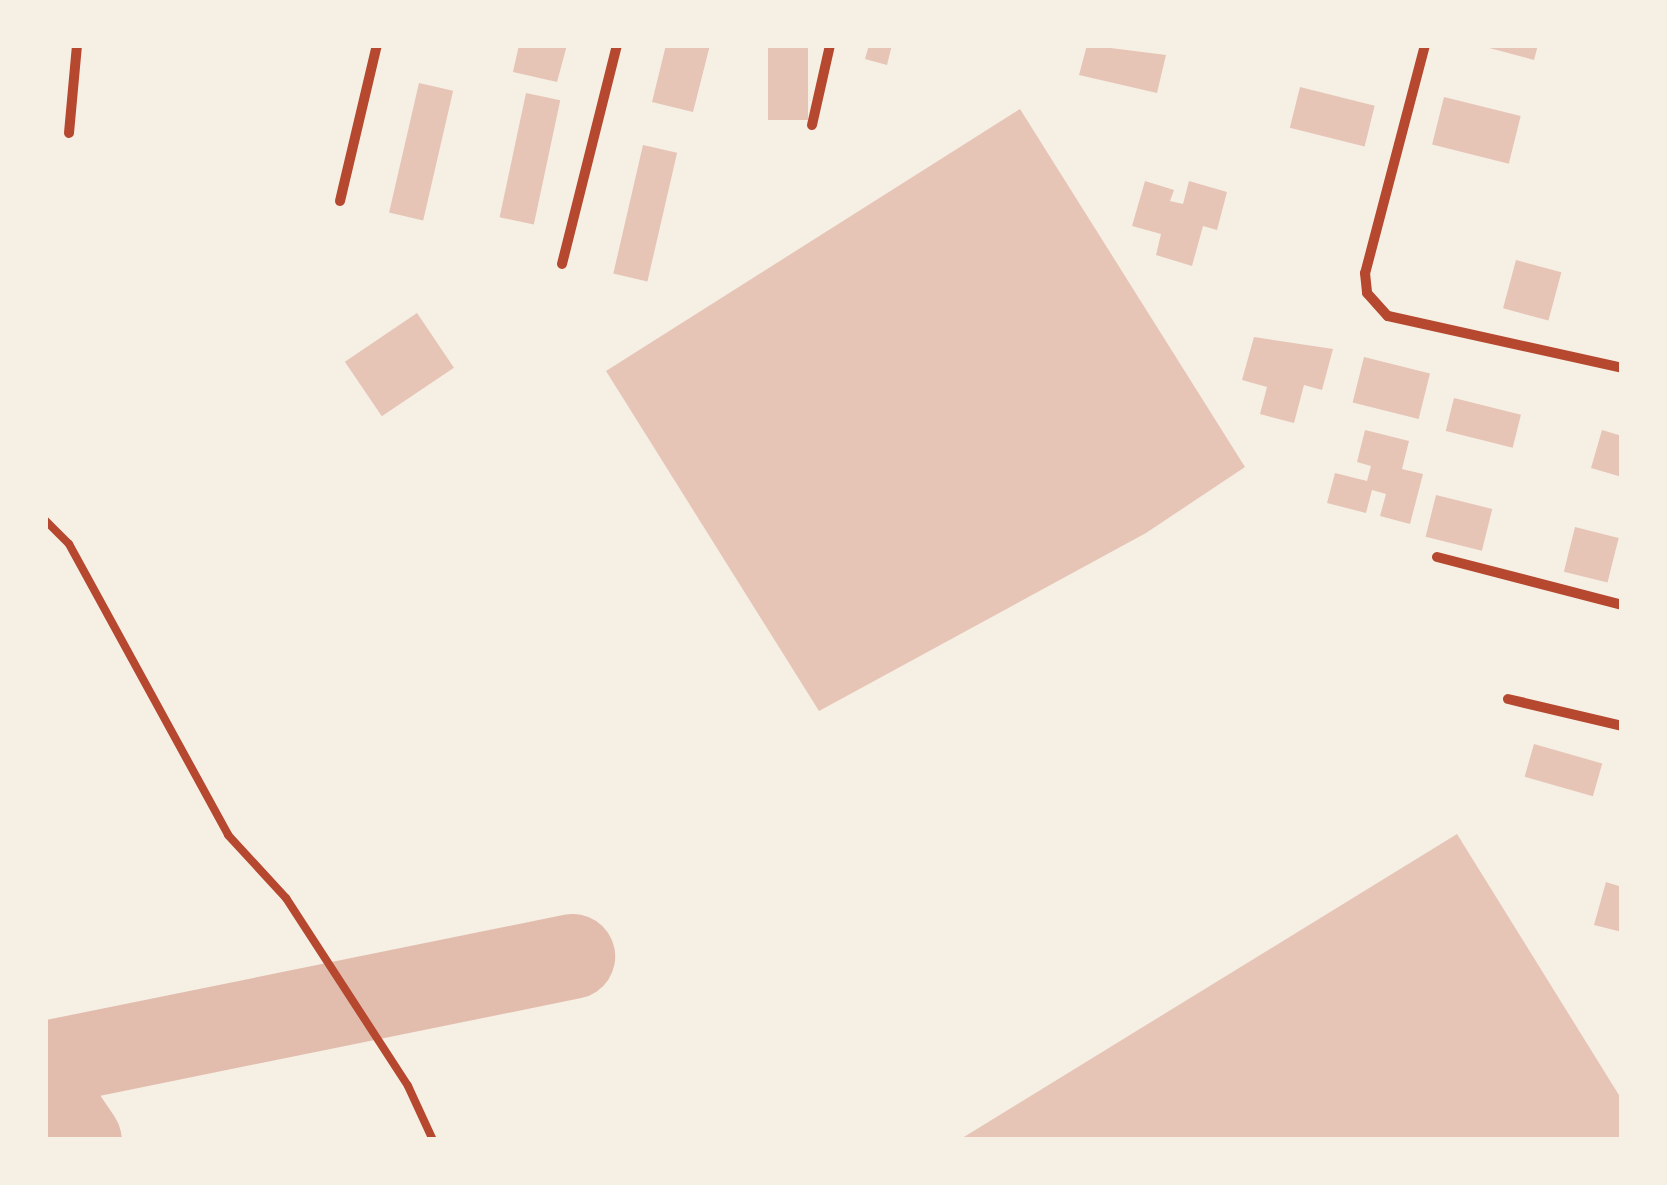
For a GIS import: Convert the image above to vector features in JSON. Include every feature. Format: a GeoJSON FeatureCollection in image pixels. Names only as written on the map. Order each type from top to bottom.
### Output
{"type":"FeatureCollection","features":[{"type":"Feature","properties":{"kind":"street"},"geometry":{"type":"LineString","coordinates":[[69,133],[77,45]]}},
{"type":"Feature","properties":{"kind":"street"},"geometry":{"type":"LineString","coordinates":[[340,201],[377,45]]}},
{"type":"Feature","properties":{"kind":"street"},"geometry":{"type":"LineString","coordinates":[[562,264],[616,45]]}},
{"type":"Feature","properties":{"kind":"street"},"geometry":{"type":"LineString","coordinates":[[812,125],[830,45]]}},
{"type":"Feature","properties":{"kind":"street"},"geometry":{"type":"LineString","coordinates":[[1425,45],[1364,273],[1367,293],[1388,316],[1622,368]]}},
{"type":"Feature","properties":{"kind":"street"},"geometry":{"type":"LineString","coordinates":[[1437,557],[1622,605]]}},
{"type":"Feature","properties":{"kind":"street"},"geometry":{"type":"LineString","coordinates":[[1508,699],[1622,726]]}},
{"type":"Feature","properties":{"kind":"lane"},"geometry":{"type":"LineString","coordinates":[[45,520],[69,544],[228,835],[286,898],[408,1086],[433,1140]]}},
{"type":"Feature","properties":{"kind":"building"},"geometry":{"type":"Polygon","coordinates":[[[519,45],[567,45],[557,82],[513,72],[519,45]]]}},
{"type":"Feature","properties":{"kind":"building"},"geometry":{"type":"Polygon","coordinates":[[[666,45],[710,45],[693,112],[652,102],[666,45]]]}},
{"type":"Feature","properties":{"kind":"building"},"geometry":{"type":"Polygon","coordinates":[[[768,45],[808,45],[808,120],[768,120],[768,45]]]}},
{"type":"Feature","properties":{"kind":"building"},"geometry":{"type":"Polygon","coordinates":[[[869,45],[892,45],[887,65],[865,59],[869,45]]]}},
{"type":"Feature","properties":{"kind":"building"},"geometry":{"type":"Polygon","coordinates":[[[1087,45],[1166,55],[1157,93],[1079,75],[1087,45]]]}},
{"type":"Feature","properties":{"kind":"building"},"geometry":{"type":"Polygon","coordinates":[[[1478,45],[1538,45],[1534,60],[1478,45]]]}},
{"type":"Feature","properties":{"kind":"building"},"geometry":{"type":"Polygon","coordinates":[[[419,83],[453,91],[423,220],[389,213],[419,83]]]}},
{"type":"Feature","properties":{"kind":"building"},"geometry":{"type":"Polygon","coordinates":[[[1300,87],[1375,106],[1365,146],[1290,128],[1300,87]]]}},
{"type":"Feature","properties":{"kind":"building"},"geometry":{"type":"Polygon","coordinates":[[[526,93],[560,100],[534,225],[500,217],[526,93]]]}},
{"type":"Feature","properties":{"kind":"building"},"geometry":{"type":"Polygon","coordinates":[[[1444,97],[1521,116],[1509,164],[1432,145],[1444,97]]]}},
{"type":"Feature","properties":{"kind":"building"},"geometry":{"type":"Polygon","coordinates":[[[1020,109],[1245,467],[1146,533],[819,711],[606,371],[1020,109]]]}},
{"type":"Feature","properties":{"kind":"building"},"geometry":{"type":"Polygon","coordinates":[[[643,145],[677,153],[647,281],[613,274],[643,145]]]}},
{"type":"Feature","properties":{"kind":"building"},"geometry":{"type":"Polygon","coordinates":[[[1145,181],[1174,190],[1170,201],[1183,204],[1189,181],[1227,192],[1217,230],[1203,226],[1192,266],[1156,255],[1161,234],[1132,226],[1145,181]]]}},
{"type":"Feature","properties":{"kind":"building"},"geometry":{"type":"Polygon","coordinates":[[[1516,260],[1561,272],[1548,320],[1503,308],[1516,260]]]}},
{"type":"Feature","properties":{"kind":"building"},"geometry":{"type":"Polygon","coordinates":[[[417,313],[454,368],[382,416],[345,362],[417,313]]]}},
{"type":"Feature","properties":{"kind":"building"},"geometry":{"type":"Polygon","coordinates":[[[1254,337],[1333,349],[1322,390],[1304,385],[1294,423],[1260,414],[1267,387],[1242,380],[1254,337]]]}},
{"type":"Feature","properties":{"kind":"building"},"geometry":{"type":"Polygon","coordinates":[[[1364,357],[1430,373],[1419,419],[1353,403],[1364,357]]]}},
{"type":"Feature","properties":{"kind":"building"},"geometry":{"type":"Polygon","coordinates":[[[1454,398],[1521,415],[1513,448],[1446,431],[1454,398]]]}},
{"type":"Feature","properties":{"kind":"building"},"geometry":{"type":"Polygon","coordinates":[[[1365,430],[1409,441],[1402,469],[1423,474],[1410,524],[1380,516],[1386,494],[1372,490],[1366,513],[1327,503],[1335,473],[1367,481],[1371,466],[1357,462],[1365,430]]]}},
{"type":"Feature","properties":{"kind":"building"},"geometry":{"type":"Polygon","coordinates":[[[1602,430],[1622,436],[1622,477],[1591,468],[1602,430]]]}},
{"type":"Feature","properties":{"kind":"building"},"geometry":{"type":"Polygon","coordinates":[[[1436,495],[1492,509],[1482,551],[1426,537],[1436,495]]]}},
{"type":"Feature","properties":{"kind":"building"},"geometry":{"type":"Polygon","coordinates":[[[1575,527],[1619,538],[1608,583],[1564,572],[1575,527]]]}},
{"type":"Feature","properties":{"kind":"building"},"geometry":{"type":"Polygon","coordinates":[[[1534,744],[1602,764],[1593,796],[1525,777],[1534,744]]]}},
{"type":"Feature","properties":{"kind":"building"},"geometry":{"type":"Polygon","coordinates":[[[1457,834],[1622,1100],[1622,1140],[959,1140],[1457,834]]]}},
{"type":"Feature","properties":{"kind":"building"},"geometry":{"type":"Polygon","coordinates":[[[1606,882],[1622,887],[1622,932],[1594,925],[1606,882]]]}},
{"type":"Feature","properties":{"kind":"taxiway"},"geometry":{"type":"LineString","coordinates":[[45,1063],[572,956]]}},
{"type":"Feature","properties":{"kind":"taxiway"},"geometry":{"type":"LineString","coordinates":[[45,1090],[79,1140]]}}]}
